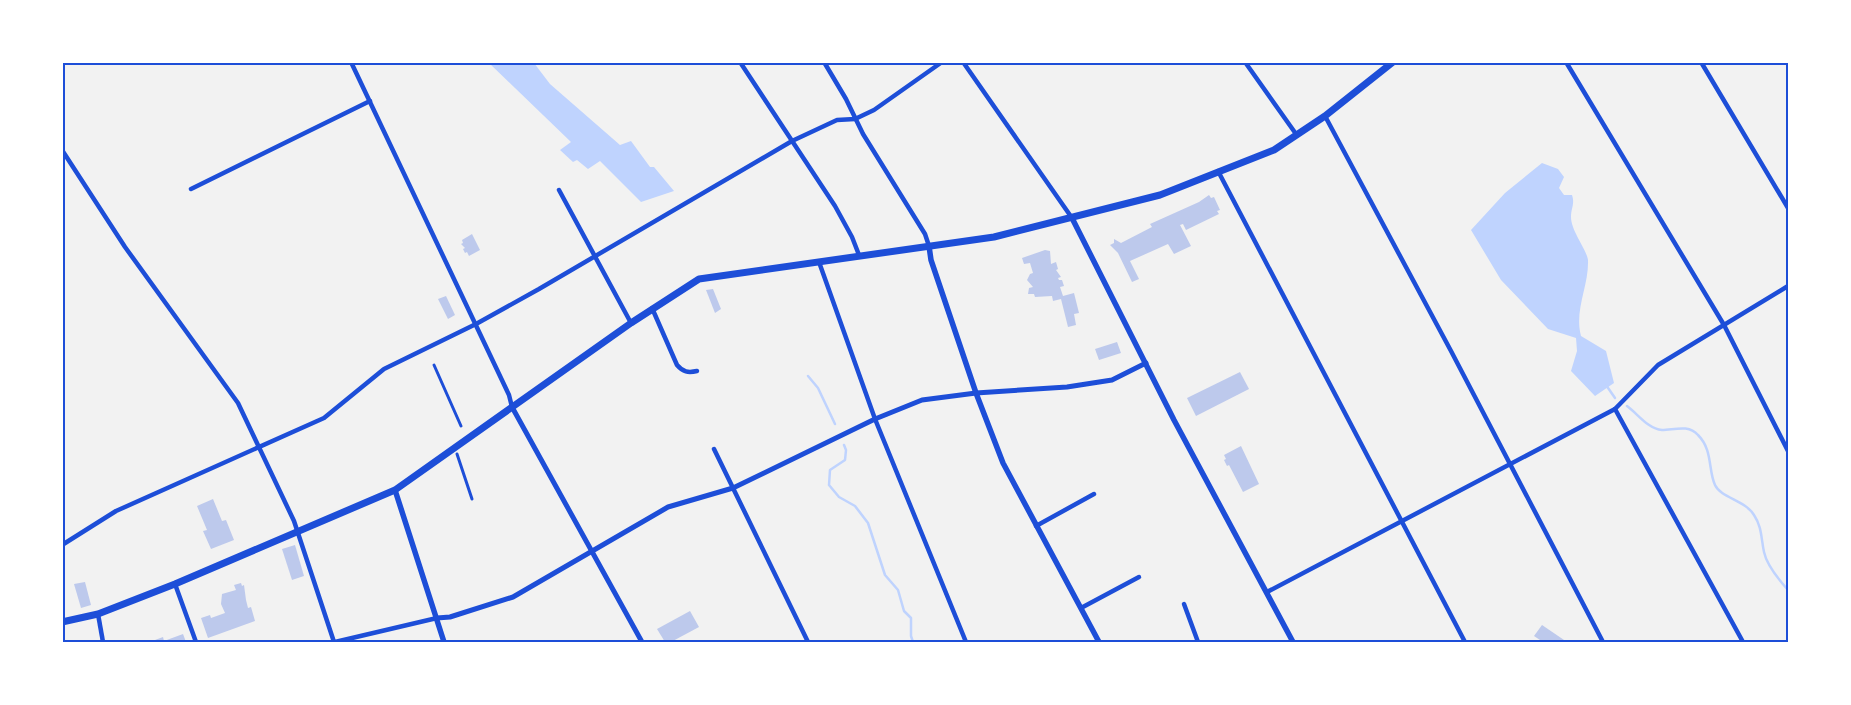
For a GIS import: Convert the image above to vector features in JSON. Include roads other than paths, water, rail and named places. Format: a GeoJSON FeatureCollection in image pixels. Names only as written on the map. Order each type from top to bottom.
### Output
{"type":"FeatureCollection","features":[{"type":"Feature","properties":{"kind":"main road"},"geometry":{"type":"LineString","coordinates":[[62,622],[98,614],[175,584],[297,530],[395,490],[652,308],[699,279],[994,236],[1160,195],[1274,150],[1325,116],[1393,62]]}},
{"type":"Feature","properties":{"kind":"main road"},"geometry":{"type":"LineString","coordinates":[[1072,218],[1293,642]]}},
{"type":"Feature","properties":{"kind":"main road"},"geometry":{"type":"LineString","coordinates":[[929,246],[931,260],[976,393],[1003,463],[1099,642]]}},
{"type":"Feature","properties":{"kind":"main road"},"geometry":{"type":"LineString","coordinates":[[395,490],[444,642]]}},
{"type":"Feature","properties":{"kind":"street"},"geometry":{"type":"LineString","coordinates":[[351,62],[476,324],[509,395],[512,407],[642,642]]}},
{"type":"Feature","properties":{"kind":"street"},"geometry":{"type":"LineString","coordinates":[[740,62],[835,206],[852,237],[859,255]]}},
{"type":"Feature","properties":{"kind":"street"},"geometry":{"type":"LineString","coordinates":[[824,62],[855,119],[925,234],[929,246]]}},
{"type":"Feature","properties":{"kind":"street"},"geometry":{"type":"LineString","coordinates":[[62,545],[116,510],[260,448],[324,418],[384,369],[476,324],[595,257],[792,141],[837,120],[855,119],[874,110],[942,62]]}},
{"type":"Feature","properties":{"kind":"street"},"geometry":{"type":"LineString","coordinates":[[963,62],[1072,218]]}},
{"type":"Feature","properties":{"kind":"street"},"geometry":{"type":"LineString","coordinates":[[1245,62],[1296,134]]}},
{"type":"Feature","properties":{"kind":"street"},"geometry":{"type":"LineString","coordinates":[[1566,62],[1724,325],[1787,444],[1788,451]]}},
{"type":"Feature","properties":{"kind":"street"},"geometry":{"type":"LineString","coordinates":[[1701,62],[1788,208]]}},
{"type":"Feature","properties":{"kind":"street"},"geometry":{"type":"LineString","coordinates":[[191,188],[370,101]]}},
{"type":"Feature","properties":{"kind":"street"},"geometry":{"type":"LineString","coordinates":[[1325,116],[1603,642]]}},
{"type":"Feature","properties":{"kind":"street"},"geometry":{"type":"LineString","coordinates":[[62,150],[125,247],[238,403],[297,530],[334,642],[437,618],[450,617],[513,598],[668,507],[733,488],[875,419],[922,400],[976,393],[1068,387],[1112,380],[1146,363]]}},
{"type":"Feature","properties":{"kind":"street"},"geometry":{"type":"LineString","coordinates":[[1218,171],[1465,642]]}},
{"type":"Feature","properties":{"kind":"street"},"geometry":{"type":"LineString","coordinates":[[559,190],[631,323]]}},
{"type":"Feature","properties":{"kind":"street"},"geometry":{"type":"LineString","coordinates":[[819,262],[875,419],[966,642]]}},
{"type":"Feature","properties":{"kind":"street"},"geometry":{"type":"LineString","coordinates":[[1267,592],[1616,409],[1658,365],[1788,286]]}},
{"type":"Feature","properties":{"kind":"street"},"geometry":{"type":"LineString","coordinates":[[652,308],[677,365],[682,371],[690,373],[697,371]]}},
{"type":"Feature","properties":{"kind":"street"},"geometry":{"type":"LineString","coordinates":[[434,364],[461,426]]}},
{"type":"Feature","properties":{"kind":"street"},"geometry":{"type":"LineString","coordinates":[[1616,409],[1743,642]]}},
{"type":"Feature","properties":{"kind":"street"},"geometry":{"type":"LineString","coordinates":[[714,449],[808,642]]}},
{"type":"Feature","properties":{"kind":"street"},"geometry":{"type":"LineString","coordinates":[[457,454],[472,499]]}},
{"type":"Feature","properties":{"kind":"street"},"geometry":{"type":"LineString","coordinates":[[1036,526],[1094,494]]}},
{"type":"Feature","properties":{"kind":"street"},"geometry":{"type":"LineString","coordinates":[[1081,608],[1139,577]]}},
{"type":"Feature","properties":{"kind":"street"},"geometry":{"type":"LineString","coordinates":[[175,584],[196,642]]}},
{"type":"Feature","properties":{"kind":"street"},"geometry":{"type":"LineString","coordinates":[[1184,604],[1198,642]]}},
{"type":"Feature","properties":{"kind":"street"},"geometry":{"type":"LineString","coordinates":[[98,614],[103,642]]}},
{"type":"Feature","properties":{"kind":"water"},"geometry":{"type":"Polygon","coordinates":[[[489,63],[534,63],[550,84],[620,145],[631,141],[650,167],[654,167],[674,191],[641,202],[600,161],[588,169],[577,160],[573,162],[560,150],[571,142],[489,63]]]}},
{"type":"Feature","properties":{"kind":"water"},"geometry":{"type":"Polygon","coordinates":[[[1542,163],[1558,169],[1564,177],[1559,188],[1564,195],[1572,195],[1572,222],[1588,260],[1588,270],[1579,317],[1581,336],[1606,351],[1614,383],[1595,396],[1571,371],[1577,351],[1576,338],[1548,329],[1501,280],[1471,230],[1505,193],[1542,163]]]}},
{"type":"Feature","properties":{"kind":"waterway"},"geometry":{"type":"LineString","coordinates":[[808,376],[818,388],[835,424]]}},
{"type":"Feature","properties":{"kind":"waterway"},"geometry":{"type":"LineString","coordinates":[[1606,385],[1615,398]]}},
{"type":"Feature","properties":{"kind":"waterway"},"geometry":{"type":"LineString","coordinates":[[1627,406],[1652,427],[1662,430],[1681,428],[1690,430],[1698,435],[1706,447],[1715,485],[1722,493],[1750,510],[1757,519],[1768,562],[1788,590]]}},
{"type":"Feature","properties":{"kind":"waterway"},"geometry":{"type":"LineString","coordinates":[[844,445],[846,450],[845,460],[830,470],[829,485],[839,497],[855,506],[868,523],[885,575],[898,590],[904,611],[911,618],[913,642]]}}]}
